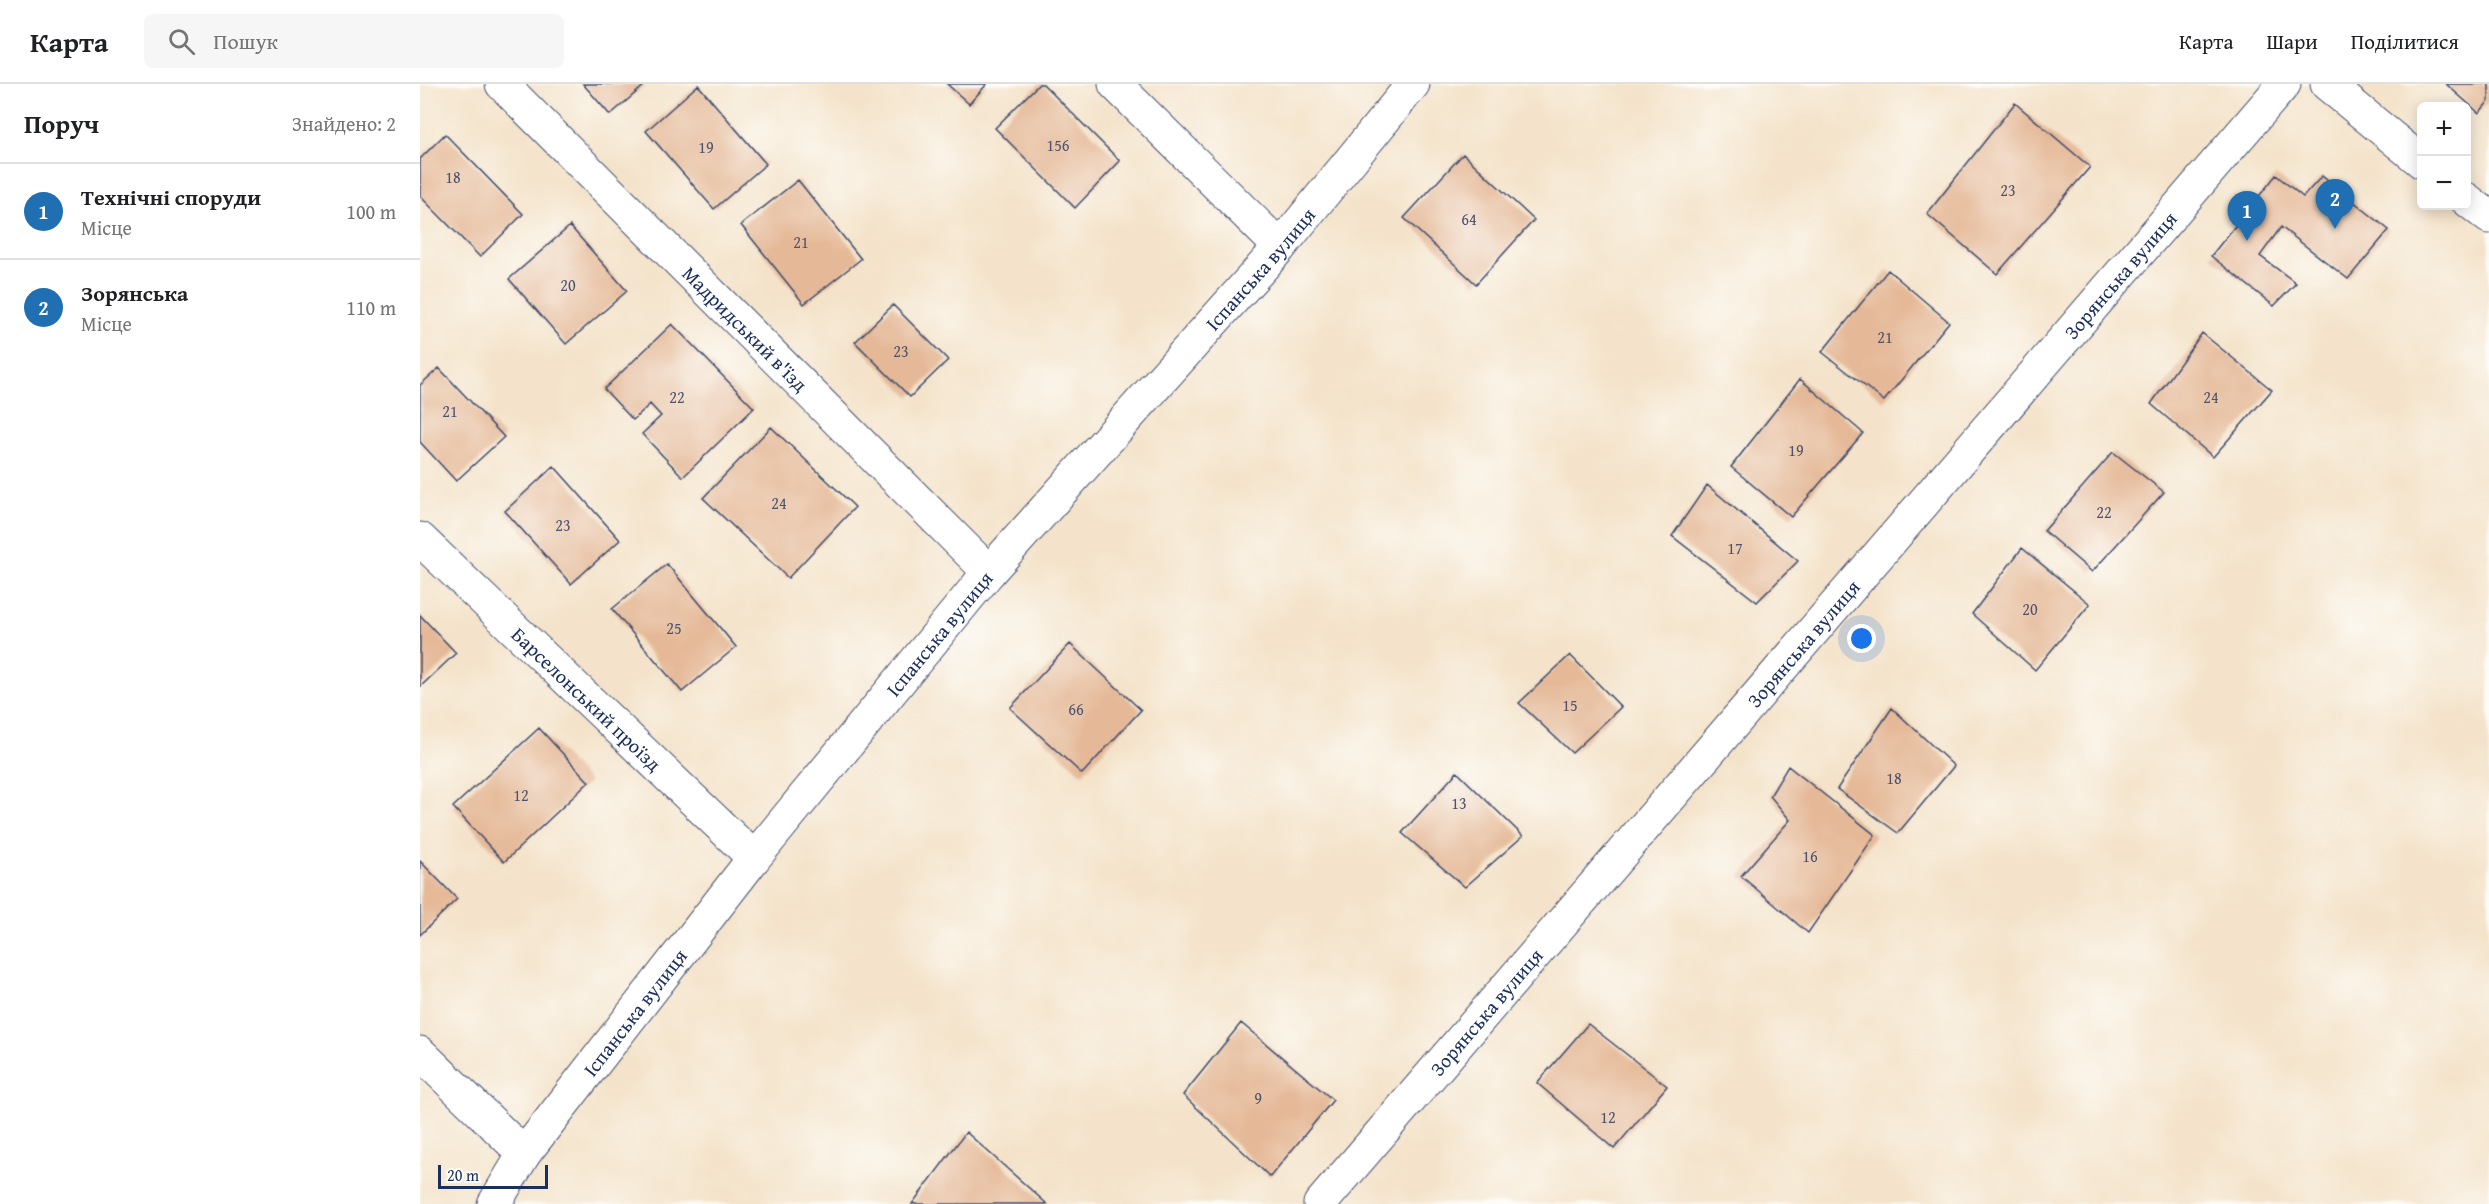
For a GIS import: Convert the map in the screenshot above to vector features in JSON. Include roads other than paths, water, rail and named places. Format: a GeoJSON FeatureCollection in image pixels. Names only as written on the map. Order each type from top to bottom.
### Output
{"type":"FeatureCollection","features":[{"type":"Feature","properties":{"kind":"street","name":"Мадридський в'їзд"},"geometry":{"type":"LineString","coordinates":[[502,84],[989,572]]}},
{"type":"Feature","properties":{"kind":"street"},"geometry":{"type":"LineString","coordinates":[[1115,84],[1280,247]]}},
{"type":"Feature","properties":{"kind":"street","name":"Іспанська вулиця"},"geometry":{"type":"LineString","coordinates":[[494,1204],[524,1154],[754,858],[989,572],[1280,247],[1413,84]]}},
{"type":"Feature","properties":{"kind":"street","name":"Зорянська вулиця"},"geometry":{"type":"LineString","coordinates":[[1320,1204],[2284,84]]}},
{"type":"Feature","properties":{"kind":"street"},"geometry":{"type":"LineString","coordinates":[[2328,84],[2417,159]]}},
{"type":"Feature","properties":{"kind":"street"},"geometry":{"type":"LineString","coordinates":[[2471,203],[2489,217]]}},
{"type":"Feature","properties":{"kind":"street","name":"Барселонський проїзд"},"geometry":{"type":"LineString","coordinates":[[420,539],[754,858]]}},
{"type":"Feature","properties":{"kind":"street"},"geometry":{"type":"LineString","coordinates":[[420,1053],[524,1154]]}},
{"type":"Feature","properties":{"kind":"place","name":"Зорянська"},"geometry":{"type":"Point","coordinates":[2335,229]}},
{"type":"Feature","properties":{"kind":"place","name":"Технічні споруди"},"geometry":{"type":"Point","coordinates":[2247,241]}}]}
